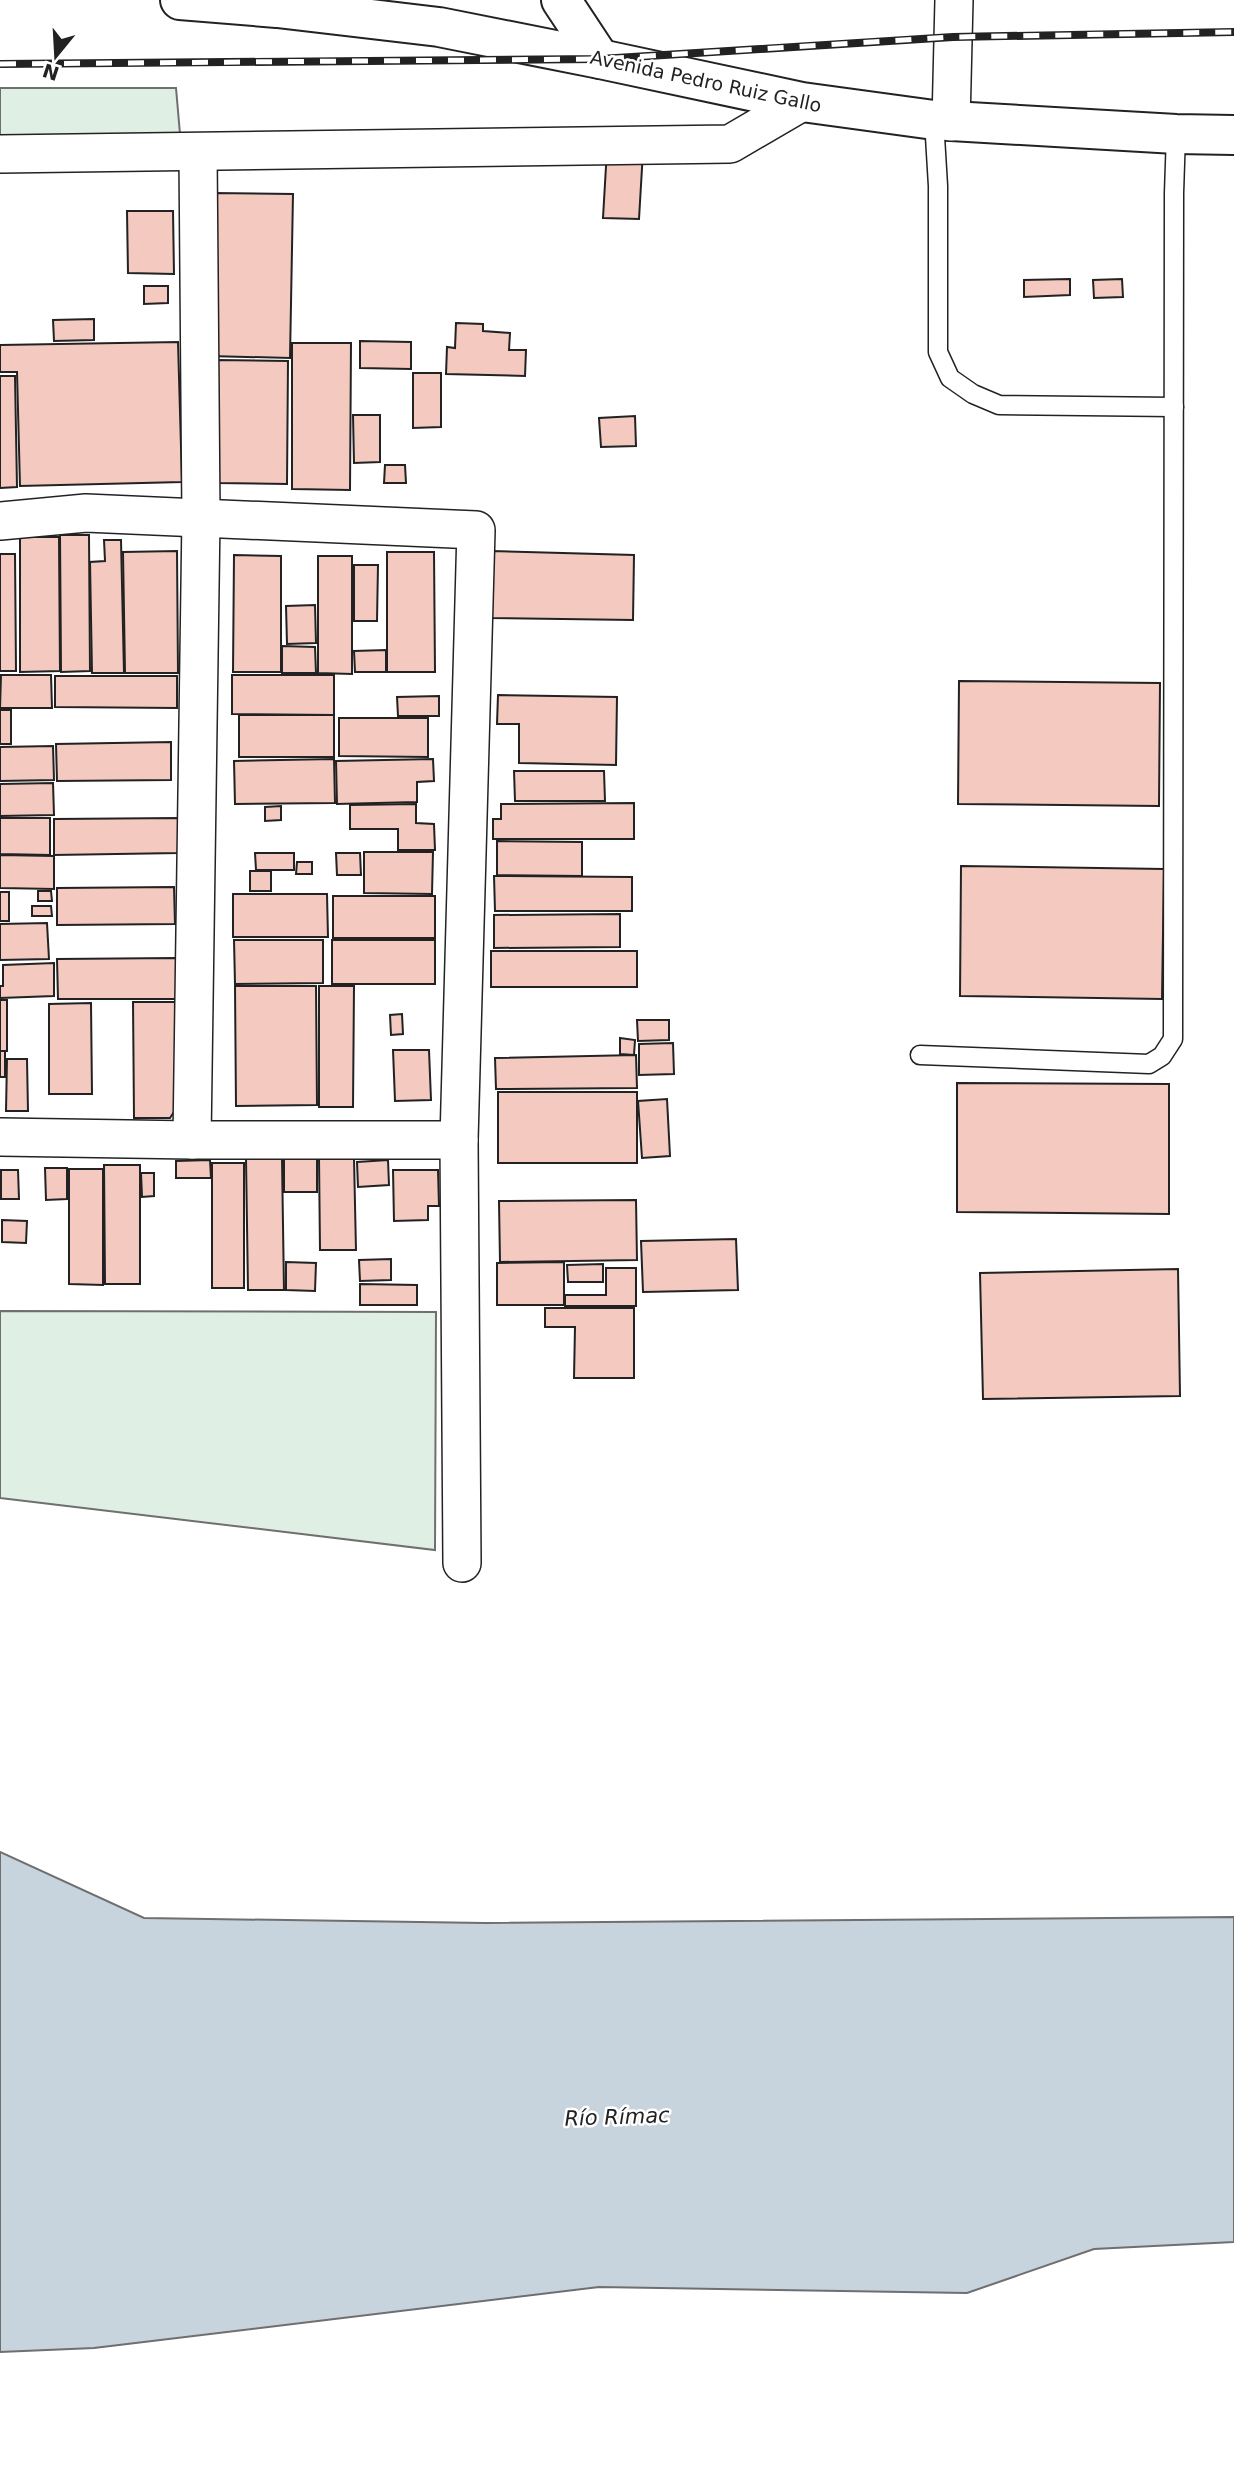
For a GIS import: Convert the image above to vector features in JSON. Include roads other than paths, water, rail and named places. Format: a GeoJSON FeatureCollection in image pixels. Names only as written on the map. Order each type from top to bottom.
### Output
{"type":"FeatureCollection","features":[{"type":"Feature","properties":{"kind":"main road","name":"Avenida Pedro Ruiz Gallo"},"geometry":{"type":"LineString","coordinates":[[180,0],[439,27],[802,102],[943,121],[1234,135]]}},
{"type":"Feature","properties":{"kind":"main road"},"geometry":{"type":"LineString","coordinates":[[561,0],[600,59]]}},
{"type":"Feature","properties":{"kind":"street"},"geometry":{"type":"LineString","coordinates":[[943,121],[954,0]]}},
{"type":"Feature","properties":{"kind":"street"},"geometry":{"type":"LineString","coordinates":[[0,154],[730,144],[802,102]]}},
{"type":"Feature","properties":{"kind":"street"},"geometry":{"type":"LineString","coordinates":[[192,1140],[201,517],[198,153]]}},
{"type":"Feature","properties":{"kind":"street"},"geometry":{"type":"LineString","coordinates":[[0,521],[86,513],[476,530],[459,1140],[462,1563]]}},
{"type":"Feature","properties":{"kind":"street"},"geometry":{"type":"LineString","coordinates":[[0,1137],[459,1140]]}},
{"type":"Feature","properties":{"kind":"lane"},"geometry":{"type":"LineString","coordinates":[[943,121],[938,186],[938,352],[950,378],[974,394],[999,405],[1174,407]]}},
{"type":"Feature","properties":{"kind":"lane"},"geometry":{"type":"LineString","coordinates":[[920,1055],[1149,1064],[1162,1056],[1173,1039],[1176,134]]}},
{"type":"Feature","properties":{"kind":"water","name":"Río Rímac"},"geometry":{"type":"Polygon","coordinates":[[[0,1852],[144,1918],[485,1923],[1234,1917],[1234,2242],[1094,2249],[967,2293],[599,2287],[94,2348],[0,2352],[0,1852]]]}},
{"type":"Feature","properties":{"kind":"railway"},"geometry":{"type":"LineString","coordinates":[[0,64],[600,59],[953,37],[1234,32]]}}]}
